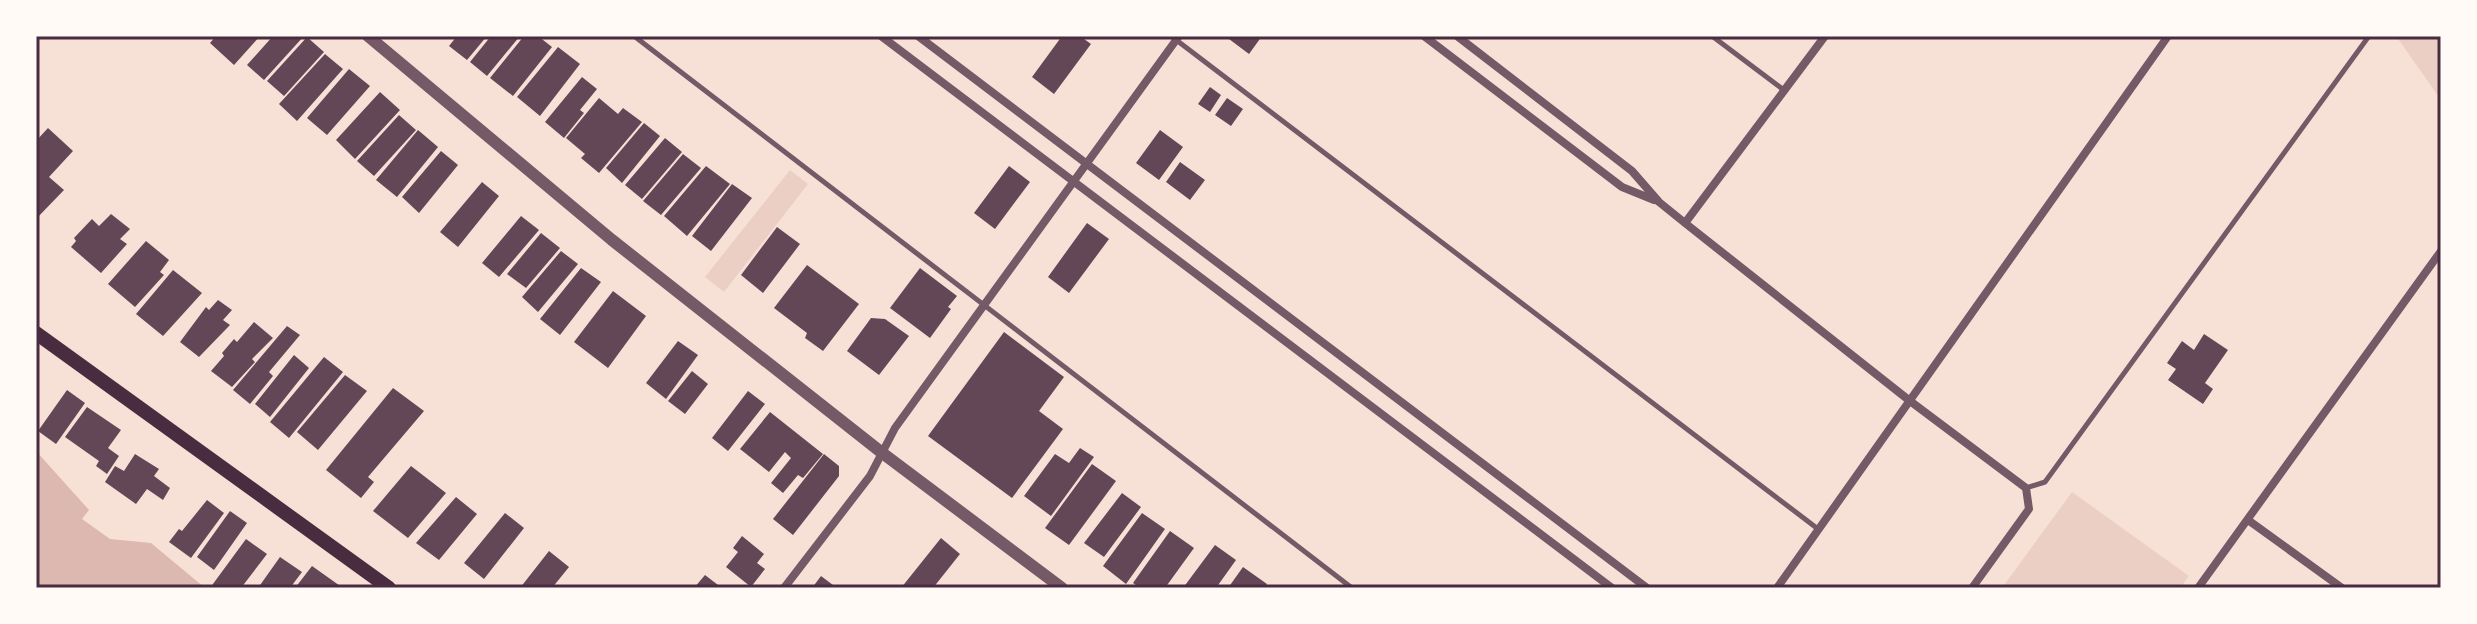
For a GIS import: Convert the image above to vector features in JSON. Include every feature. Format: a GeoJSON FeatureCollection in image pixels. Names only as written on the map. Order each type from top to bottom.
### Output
{"type":"FeatureCollection","features":[{"type":"Feature","properties":{"kind":"main road"},"geometry":{"type":"LineString","coordinates":[[36,333],[389,588]]}},
{"type":"Feature","properties":{"kind":"street"},"geometry":{"type":"LineString","coordinates":[[368,36],[612,240],[881,452],[1062,588]]}},
{"type":"Feature","properties":{"kind":"street"},"geometry":{"type":"LineString","coordinates":[[881,36],[1612,588]]}},
{"type":"Feature","properties":{"kind":"street"},"geometry":{"type":"LineString","coordinates":[[918,36],[1647,588]]}},
{"type":"Feature","properties":{"kind":"street"},"geometry":{"type":"LineString","coordinates":[[1424,36],[1622,187],[1659,202]]}},
{"type":"Feature","properties":{"kind":"street"},"geometry":{"type":"LineString","coordinates":[[1457,36],[1632,171],[1659,202],[1685,223],[1910,401],[2026,488],[2029,509],[1972,588]]}},
{"type":"Feature","properties":{"kind":"street"},"geometry":{"type":"LineString","coordinates":[[1685,223],[1825,36]]}},
{"type":"Feature","properties":{"kind":"street"},"geometry":{"type":"LineString","coordinates":[[1777,588],[2168,36]]}},
{"type":"Feature","properties":{"kind":"street"},"geometry":{"type":"LineString","coordinates":[[784,588],[870,476],[895,428],[1176,37]]}},
{"type":"Feature","properties":{"kind":"street"},"geometry":{"type":"LineString","coordinates":[[2198,588],[2441,251]]}},
{"type":"Feature","properties":{"kind":"street"},"geometry":{"type":"LineString","coordinates":[[2248,520],[2342,588]]}},
{"type":"Feature","properties":{"kind":"lane"},"geometry":{"type":"LineString","coordinates":[[634,36],[1352,588]]}},
{"type":"Feature","properties":{"kind":"lane"},"geometry":{"type":"LineString","coordinates":[[1712,36],[1784,90]]}},
{"type":"Feature","properties":{"kind":"lane"},"geometry":{"type":"LineString","coordinates":[[2026,488],[2045,482],[2369,36]]}},
{"type":"Feature","properties":{"kind":"lane"},"geometry":{"type":"LineString","coordinates":[[1176,37],[1819,530]]}},
{"type":"Feature","properties":{"kind":"shaded area"},"geometry":{"type":"Polygon","coordinates":[[[2396,36],[2441,36],[2441,100],[2396,36]]]}},
{"type":"Feature","properties":{"kind":"shaded area"},"geometry":{"type":"Polygon","coordinates":[[[790,170],[808,184],[724,292],[705,277],[790,170]]]}},
{"type":"Feature","properties":{"kind":"shaded area"},"geometry":{"type":"Polygon","coordinates":[[[36,451],[89,510],[82,519],[110,539],[151,543],[205,588],[36,588],[36,451]]]}},
{"type":"Feature","properties":{"kind":"shaded area"},"geometry":{"type":"Polygon","coordinates":[[[2072,492],[2189,576],[2180,588],[2002,588],[2072,492]]]}},
{"type":"Feature","properties":{"kind":"building"},"geometry":{"type":"Polygon","coordinates":[[[216,36],[260,36],[234,65],[210,43],[216,36]]]}},
{"type":"Feature","properties":{"kind":"building"},"geometry":{"type":"Polygon","coordinates":[[[273,36],[304,36],[264,80],[247,65],[273,36]]]}},
{"type":"Feature","properties":{"kind":"building"},"geometry":{"type":"Polygon","coordinates":[[[457,36],[487,36],[467,60],[449,46],[457,36]]]}},
{"type":"Feature","properties":{"kind":"building"},"geometry":{"type":"Polygon","coordinates":[[[491,36],[520,36],[487,76],[470,62],[491,36]]]}},
{"type":"Feature","properties":{"kind":"building"},"geometry":{"type":"Polygon","coordinates":[[[524,36],[538,36],[552,47],[513,96],[490,78],[524,36]]]}},
{"type":"Feature","properties":{"kind":"building"},"geometry":{"type":"Polygon","coordinates":[[[1062,36],[1080,36],[1091,44],[1054,94],[1032,77],[1062,36]]]}},
{"type":"Feature","properties":{"kind":"building"},"geometry":{"type":"Polygon","coordinates":[[[1225,36],[1262,36],[1249,54],[1225,36]]]}},
{"type":"Feature","properties":{"kind":"building"},"geometry":{"type":"Polygon","coordinates":[[[307,37],[324,52],[284,96],[267,81],[307,37]]]}},
{"type":"Feature","properties":{"kind":"building"},"geometry":{"type":"Polygon","coordinates":[[[558,47],[580,64],[540,116],[517,97],[558,47]]]}},
{"type":"Feature","properties":{"kind":"building"},"geometry":{"type":"Polygon","coordinates":[[[325,54],[343,69],[297,121],[279,104],[325,54]]]}},
{"type":"Feature","properties":{"kind":"building"},"geometry":{"type":"Polygon","coordinates":[[[349,69],[370,86],[327,135],[307,118],[349,69]]]}},
{"type":"Feature","properties":{"kind":"building"},"geometry":{"type":"Polygon","coordinates":[[[582,77],[597,89],[580,110],[584,113],[564,138],[545,122],[582,77]]]}},
{"type":"Feature","properties":{"kind":"building"},"geometry":{"type":"Polygon","coordinates":[[[1210,87],[1221,95],[1210,112],[1198,104],[1210,87]]]}},
{"type":"Feature","properties":{"kind":"building"},"geometry":{"type":"Polygon","coordinates":[[[380,92],[400,110],[355,159],[336,140],[380,92]]]}},
{"type":"Feature","properties":{"kind":"building"},"geometry":{"type":"Polygon","coordinates":[[[599,98],[618,114],[623,108],[642,122],[599,173],[581,158],[585,154],[566,138],[599,98]]]}},
{"type":"Feature","properties":{"kind":"building"},"geometry":{"type":"Polygon","coordinates":[[[1227,98],[1243,109],[1231,126],[1215,115],[1227,98]]]}},
{"type":"Feature","properties":{"kind":"building"},"geometry":{"type":"Polygon","coordinates":[[[399,115],[416,130],[374,176],[357,161],[399,115]]]}},
{"type":"Feature","properties":{"kind":"building"},"geometry":{"type":"Polygon","coordinates":[[[644,123],[660,136],[622,183],[606,168],[644,123]]]}},
{"type":"Feature","properties":{"kind":"building"},"geometry":{"type":"Polygon","coordinates":[[[48,128],[73,151],[49,177],[64,190],[36,219],[36,141],[48,128]]]}},
{"type":"Feature","properties":{"kind":"building"},"geometry":{"type":"Polygon","coordinates":[[[418,130],[438,147],[397,197],[376,180],[418,130]]]}},
{"type":"Feature","properties":{"kind":"building"},"geometry":{"type":"Polygon","coordinates":[[[1160,130],[1183,147],[1159,180],[1136,163],[1160,130]]]}},
{"type":"Feature","properties":{"kind":"building"},"geometry":{"type":"Polygon","coordinates":[[[665,138],[682,152],[642,199],[625,185],[665,138]]]}},
{"type":"Feature","properties":{"kind":"building"},"geometry":{"type":"Polygon","coordinates":[[[441,151],[458,165],[419,213],[402,197],[441,151]]]}},
{"type":"Feature","properties":{"kind":"building"},"geometry":{"type":"Polygon","coordinates":[[[683,154],[701,168],[661,215],[643,201],[683,154]]]}},
{"type":"Feature","properties":{"kind":"building"},"geometry":{"type":"Polygon","coordinates":[[[1180,162],[1205,180],[1190,200],[1166,182],[1180,162]]]}},
{"type":"Feature","properties":{"kind":"building"},"geometry":{"type":"Polygon","coordinates":[[[706,166],[730,184],[687,236],[664,216],[706,166]]]}},
{"type":"Feature","properties":{"kind":"building"},"geometry":{"type":"Polygon","coordinates":[[[1009,166],[1030,182],[995,229],[974,213],[1009,166]]]}},
{"type":"Feature","properties":{"kind":"building"},"geometry":{"type":"Polygon","coordinates":[[[482,182],[499,196],[458,247],[440,232],[482,182]]]}},
{"type":"Feature","properties":{"kind":"building"},"geometry":{"type":"Polygon","coordinates":[[[732,184],[752,198],[711,251],[692,236],[732,184]]]}},
{"type":"Feature","properties":{"kind":"building"},"geometry":{"type":"Polygon","coordinates":[[[111,214],[130,229],[120,239],[127,244],[101,273],[71,247],[76,241],[74,238],[92,219],[99,226],[111,214]]]}},
{"type":"Feature","properties":{"kind":"building"},"geometry":{"type":"Polygon","coordinates":[[[521,216],[539,230],[499,277],[482,263],[521,216]]]}},
{"type":"Feature","properties":{"kind":"building"},"geometry":{"type":"Polygon","coordinates":[[[1087,223],[1109,239],[1069,293],[1048,277],[1087,223]]]}},
{"type":"Feature","properties":{"kind":"building"},"geometry":{"type":"Polygon","coordinates":[[[777,227],[800,244],[763,293],[741,275],[777,227]]]}},
{"type":"Feature","properties":{"kind":"building"},"geometry":{"type":"Polygon","coordinates":[[[541,233],[560,248],[526,288],[507,274],[541,233]]]}},
{"type":"Feature","properties":{"kind":"building"},"geometry":{"type":"Polygon","coordinates":[[[146,241],[169,260],[160,272],[164,275],[135,307],[108,284],[146,241]]]}},
{"type":"Feature","properties":{"kind":"building"},"geometry":{"type":"Polygon","coordinates":[[[561,251],[578,264],[538,312],[522,297],[561,251]]]}},
{"type":"Feature","properties":{"kind":"building"},"geometry":{"type":"Polygon","coordinates":[[[807,265],[859,304],[823,351],[805,338],[807,333],[774,308],[807,265]]]}},
{"type":"Feature","properties":{"kind":"building"},"geometry":{"type":"Polygon","coordinates":[[[581,268],[601,282],[560,335],[540,319],[581,268]]]}},
{"type":"Feature","properties":{"kind":"building"},"geometry":{"type":"Polygon","coordinates":[[[920,268],[957,296],[930,338],[890,308],[920,268]]]}},
{"type":"Feature","properties":{"kind":"building"},"geometry":{"type":"Polygon","coordinates":[[[173,270],[202,293],[163,336],[136,314],[173,270]]]}},
{"type":"Feature","properties":{"kind":"building"},"geometry":{"type":"Polygon","coordinates":[[[613,291],[646,316],[608,368],[574,342],[613,291]]]}},
{"type":"Feature","properties":{"kind":"building"},"geometry":{"type":"Polygon","coordinates":[[[218,300],[232,310],[223,320],[230,325],[199,357],[180,342],[206,307],[209,310],[218,300]]]}},
{"type":"Feature","properties":{"kind":"building"},"geometry":{"type":"Polygon","coordinates":[[[871,318],[885,319],[909,336],[879,375],[847,351],[871,318]]]}},
{"type":"Feature","properties":{"kind":"building"},"geometry":{"type":"Polygon","coordinates":[[[254,322],[273,338],[252,359],[255,362],[232,387],[211,371],[234,339],[237,342],[254,322]]]}},
{"type":"Feature","properties":{"kind":"building"},"geometry":{"type":"Polygon","coordinates":[[[287,326],[300,335],[269,372],[273,376],[250,404],[233,390],[287,326]]]}},
{"type":"Feature","properties":{"kind":"building"},"geometry":{"type":"Polygon","coordinates":[[[1004,332],[1064,377],[1039,411],[1063,429],[1012,498],[928,436],[1004,332]]]}},
{"type":"Feature","properties":{"kind":"building"},"geometry":{"type":"Polygon","coordinates":[[[2204,334],[2228,350],[2205,383],[2213,389],[2203,404],[2168,380],[2176,369],[2167,363],[2182,341],[2194,350],[2204,334]]]}},
{"type":"Feature","properties":{"kind":"building"},"geometry":{"type":"Polygon","coordinates":[[[678,341],[698,355],[666,399],[646,383],[678,341]]]}},
{"type":"Feature","properties":{"kind":"building"},"geometry":{"type":"Polygon","coordinates":[[[294,355],[309,368],[270,417],[255,404],[294,355]]]}},
{"type":"Feature","properties":{"kind":"building"},"geometry":{"type":"Polygon","coordinates":[[[324,357],[343,372],[289,438],[270,422],[324,357]]]}},
{"type":"Feature","properties":{"kind":"building"},"geometry":{"type":"Polygon","coordinates":[[[692,371],[708,384],[685,414],[668,401],[692,371]]]}},
{"type":"Feature","properties":{"kind":"building"},"geometry":{"type":"Polygon","coordinates":[[[345,375],[367,391],[318,450],[297,432],[345,375]]]}},
{"type":"Feature","properties":{"kind":"building"},"geometry":{"type":"Polygon","coordinates":[[[393,388],[424,411],[368,477],[374,482],[361,498],[326,470],[393,388]]]}},
{"type":"Feature","properties":{"kind":"building"},"geometry":{"type":"Polygon","coordinates":[[[67,390],[85,403],[56,444],[38,431],[67,390]]]}},
{"type":"Feature","properties":{"kind":"building"},"geometry":{"type":"Polygon","coordinates":[[[748,391],[765,404],[728,451],[712,438],[748,391]]]}},
{"type":"Feature","properties":{"kind":"building"},"geometry":{"type":"Polygon","coordinates":[[[87,407],[121,430],[108,448],[119,456],[107,474],[96,466],[99,461],[65,437],[87,407]]]}},
{"type":"Feature","properties":{"kind":"building"},"geometry":{"type":"Polygon","coordinates":[[[770,412],[823,454],[803,478],[798,475],[783,493],[771,483],[791,458],[785,452],[769,472],[740,449],[770,412]]]}},
{"type":"Feature","properties":{"kind":"building"},"geometry":{"type":"Polygon","coordinates":[[[1080,448],[1094,457],[1051,516],[1024,496],[1055,454],[1069,463],[1080,448]]]}},
{"type":"Feature","properties":{"kind":"building"},"geometry":{"type":"Polygon","coordinates":[[[135,454],[159,469],[154,476],[170,488],[163,500],[147,489],[136,504],[105,482],[115,466],[124,471],[135,454]]]}},
{"type":"Feature","properties":{"kind":"building"},"geometry":{"type":"Polygon","coordinates":[[[824,454],[839,466],[839,476],[793,535],[773,519],[824,454]]]}},
{"type":"Feature","properties":{"kind":"building"},"geometry":{"type":"Polygon","coordinates":[[[1092,464],[1116,481],[1069,545],[1045,528],[1092,464]]]}},
{"type":"Feature","properties":{"kind":"building"},"geometry":{"type":"Polygon","coordinates":[[[411,466],[446,493],[408,538],[373,511],[411,466]]]}},
{"type":"Feature","properties":{"kind":"building"},"geometry":{"type":"Polygon","coordinates":[[[1122,493],[1141,507],[1104,557],[1084,543],[1122,493]]]}},
{"type":"Feature","properties":{"kind":"building"},"geometry":{"type":"Polygon","coordinates":[[[456,497],[477,514],[439,560],[416,543],[456,497]]]}},
{"type":"Feature","properties":{"kind":"building"},"geometry":{"type":"Polygon","coordinates":[[[207,500],[224,513],[191,558],[169,542],[207,500]]]}},
{"type":"Feature","properties":{"kind":"building"},"geometry":{"type":"Polygon","coordinates":[[[230,511],[247,523],[214,570],[197,557],[230,511]]]}},
{"type":"Feature","properties":{"kind":"building"},"geometry":{"type":"Polygon","coordinates":[[[505,513],[524,528],[484,579],[464,563],[505,513]]]}},
{"type":"Feature","properties":{"kind":"building"},"geometry":{"type":"Polygon","coordinates":[[[1142,513],[1165,529],[1126,584],[1103,566],[1142,513]]]}},
{"type":"Feature","properties":{"kind":"building"},"geometry":{"type":"Polygon","coordinates":[[[1170,531],[1194,548],[1165,588],[1140,588],[1133,583],[1170,531]]]}},
{"type":"Feature","properties":{"kind":"building"},"geometry":{"type":"Polygon","coordinates":[[[742,536],[764,554],[757,563],[765,569],[751,587],[726,567],[738,552],[733,548],[742,536]]]}},
{"type":"Feature","properties":{"kind":"building"},"geometry":{"type":"Polygon","coordinates":[[[941,538],[960,554],[933,588],[901,588],[941,538]]]}},
{"type":"Feature","properties":{"kind":"building"},"geometry":{"type":"Polygon","coordinates":[[[246,539],[267,554],[241,588],[225,585],[223,588],[210,588],[246,539]]]}},
{"type":"Feature","properties":{"kind":"building"},"geometry":{"type":"Polygon","coordinates":[[[1215,545],[1236,560],[1216,588],[1183,588],[1215,545]]]}},
{"type":"Feature","properties":{"kind":"building"},"geometry":{"type":"Polygon","coordinates":[[[549,551],[569,567],[552,588],[520,588],[549,551]]]}},
{"type":"Feature","properties":{"kind":"building"},"geometry":{"type":"Polygon","coordinates":[[[280,557],[302,572],[290,588],[258,588],[280,557]]]}},
{"type":"Feature","properties":{"kind":"building"},"geometry":{"type":"Polygon","coordinates":[[[312,566],[343,588],[295,588],[312,566]]]}},
{"type":"Feature","properties":{"kind":"building"},"geometry":{"type":"Polygon","coordinates":[[[1243,567],[1267,584],[1264,588],[1228,588],[1243,567]]]}},
{"type":"Feature","properties":{"kind":"building"},"geometry":{"type":"Polygon","coordinates":[[[705,575],[722,588],[694,588],[705,575]]]}},
{"type":"Feature","properties":{"kind":"building"},"geometry":{"type":"Polygon","coordinates":[[[821,576],[837,588],[812,588],[821,576]]]}}]}
